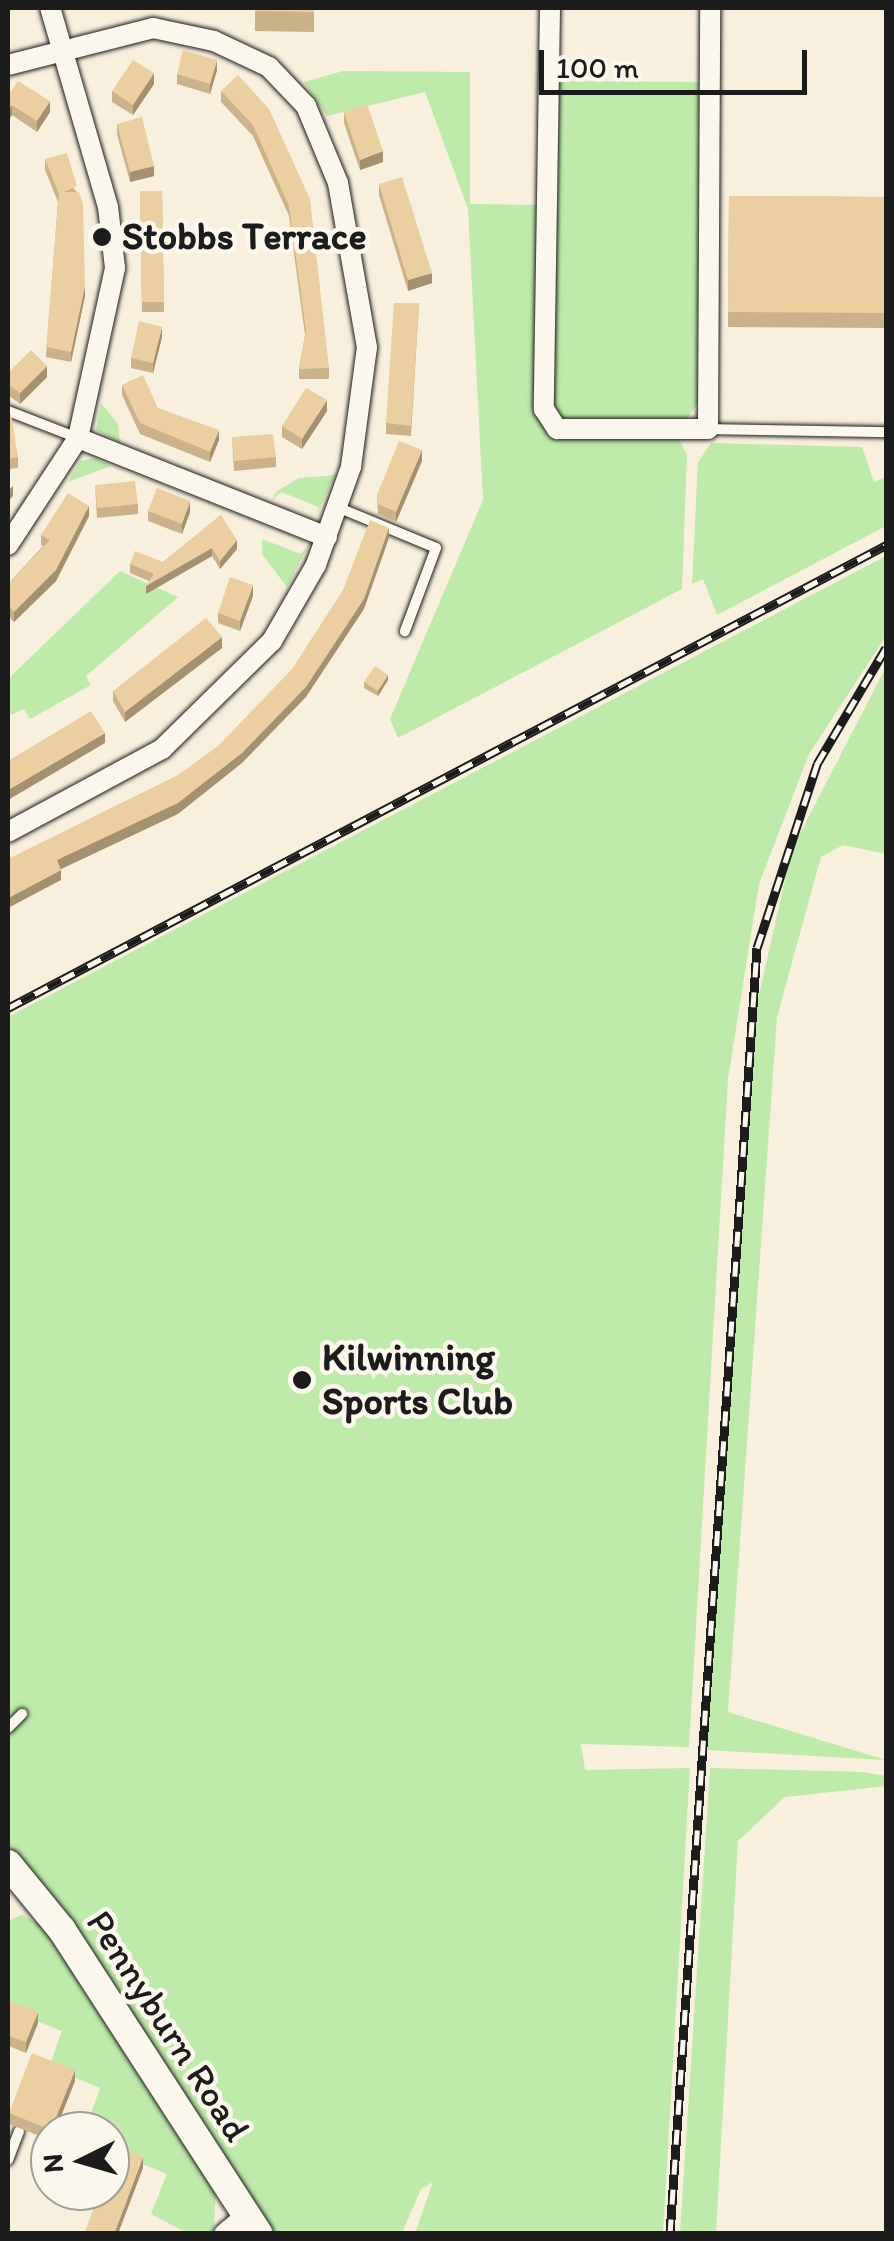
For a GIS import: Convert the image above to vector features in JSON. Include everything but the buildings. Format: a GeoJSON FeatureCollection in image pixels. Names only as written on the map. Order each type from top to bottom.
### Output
{"type":"FeatureCollection","features":[{"type":"Feature","properties":{"kind":"street"},"geometry":{"type":"LineString","coordinates":[[8,545],[78,438],[115,268],[108,207],[50,8]]}},
{"type":"Feature","properties":{"kind":"street"},"geometry":{"type":"LineString","coordinates":[[550,8],[548,420],[557,430],[708,429],[710,8]]}},
{"type":"Feature","properties":{"kind":"street"},"geometry":{"type":"LineString","coordinates":[[8,65],[60,46],[120,31],[180,32],[269,67],[306,106],[348,220],[368,347],[337,507],[327,537],[272,642],[202,717],[134,768],[8,832]]}},
{"type":"Feature","properties":{"kind":"street"},"geometry":{"type":"LineString","coordinates":[[78,438],[327,537]]}},
{"type":"Feature","properties":{"kind":"street","name":"Pennyburn Road"},"geometry":{"type":"LineString","coordinates":[[11,1878],[253,2224]]}},
{"type":"Feature","properties":{"kind":"street"},"geometry":{"type":"LineString","coordinates":[[224,2234],[253,2224]]}},
{"type":"Feature","properties":{"kind":"lane"},"geometry":{"type":"LineString","coordinates":[[8,411],[78,438]]}},
{"type":"Feature","properties":{"kind":"lane"},"geometry":{"type":"LineString","coordinates":[[708,429],[886,432]]}},
{"type":"Feature","properties":{"kind":"lane"},"geometry":{"type":"LineString","coordinates":[[337,507],[436,548],[406,632]]}},
{"type":"Feature","properties":{"kind":"lane"},"geometry":{"type":"LineString","coordinates":[[8,1728],[22,1714]]}},
{"type":"Feature","properties":{"kind":"lane"},"geometry":{"type":"LineString","coordinates":[[8,2160],[19,2130]]}},
{"type":"Feature","properties":{"kind":"green space"},"geometry":{"type":"Polygon","coordinates":[[[343,71],[470,72],[470,204],[541,205],[539,412],[556,435],[679,439],[687,455],[682,589],[398,738],[390,719],[483,500],[468,209],[425,92],[327,116],[304,82],[343,71]]]}},
{"type":"Feature","properties":{"kind":"green space"},"geometry":{"type":"Polygon","coordinates":[[[556,81],[699,82],[699,401],[686,420],[563,423],[553,407],[556,81]]]}},
{"type":"Feature","properties":{"kind":"green space"},"geometry":{"type":"Polygon","coordinates":[[[101,403],[118,424],[120,443],[96,430],[101,403]]]}},
{"type":"Feature","properties":{"kind":"green space"},"geometry":{"type":"Polygon","coordinates":[[[711,443],[862,447],[874,482],[886,477],[886,526],[717,615],[703,579],[692,584],[698,462],[711,443]]]}},
{"type":"Feature","properties":{"kind":"green space"},"geometry":{"type":"Polygon","coordinates":[[[94,458],[111,466],[68,482],[80,461],[94,458]]]}},
{"type":"Feature","properties":{"kind":"green space"},"geometry":{"type":"Polygon","coordinates":[[[335,475],[315,518],[319,507],[281,492],[271,501],[277,491],[299,478],[335,475]]]}},
{"type":"Feature","properties":{"kind":"green space"},"geometry":{"type":"Polygon","coordinates":[[[262,539],[301,554],[309,544],[287,587],[262,554],[262,539]]]}},
{"type":"Feature","properties":{"kind":"green space","name":"Kilwinning Sports Club"},"geometry":{"type":"Polygon","coordinates":[[[886,556],[886,636],[809,754],[759,884],[728,1079],[689,1747],[581,1744],[585,1770],[690,1768],[663,2233],[415,2233],[433,2182],[421,2189],[402,2233],[275,2233],[142,2029],[8,1846],[8,1017],[886,556]]]}},
{"type":"Feature","properties":{"kind":"green space"},"geometry":{"type":"Polygon","coordinates":[[[120,571],[178,597],[86,676],[91,685],[30,719],[24,709],[8,716],[8,679],[120,571]]]}},
{"type":"Feature","properties":{"kind":"green space"},"geometry":{"type":"Polygon","coordinates":[[[886,667],[886,854],[843,845],[821,857],[777,1017],[728,1712],[886,1760],[707,1750],[756,1008],[792,849],[886,667]]]}},
{"type":"Feature","properties":{"kind":"green space"},"geometry":{"type":"Polygon","coordinates":[[[710,1768],[862,1772],[886,1776],[886,1786],[785,1797],[738,1841],[716,2233],[680,2233],[710,1768]]]}},
{"type":"Feature","properties":{"kind":"green space"},"geometry":{"type":"Polygon","coordinates":[[[22,1915],[45,1927],[216,2192],[213,2233],[187,2233],[151,2214],[167,2174],[130,2159],[130,2111],[92,2111],[100,2088],[49,2067],[62,2031],[8,2010],[8,1921],[22,1915]]]}},
{"type":"Feature","properties":{"kind":"railway"},"geometry":{"type":"LineString","coordinates":[[8,1008],[886,545]]}},
{"type":"Feature","properties":{"kind":"railway"},"geometry":{"type":"LineString","coordinates":[[670,2234],[757,948],[817,764],[886,648]]}},
{"type":"Feature","properties":{"kind":"place","name":"Stobbs Terrace"},"geometry":{"type":"Point","coordinates":[102,237]}},
{"type":"Feature","properties":{"kind":"place","name":"Kilwinning Sports Club"},"geometry":{"type":"Point","coordinates":[302,1380]}}]}
